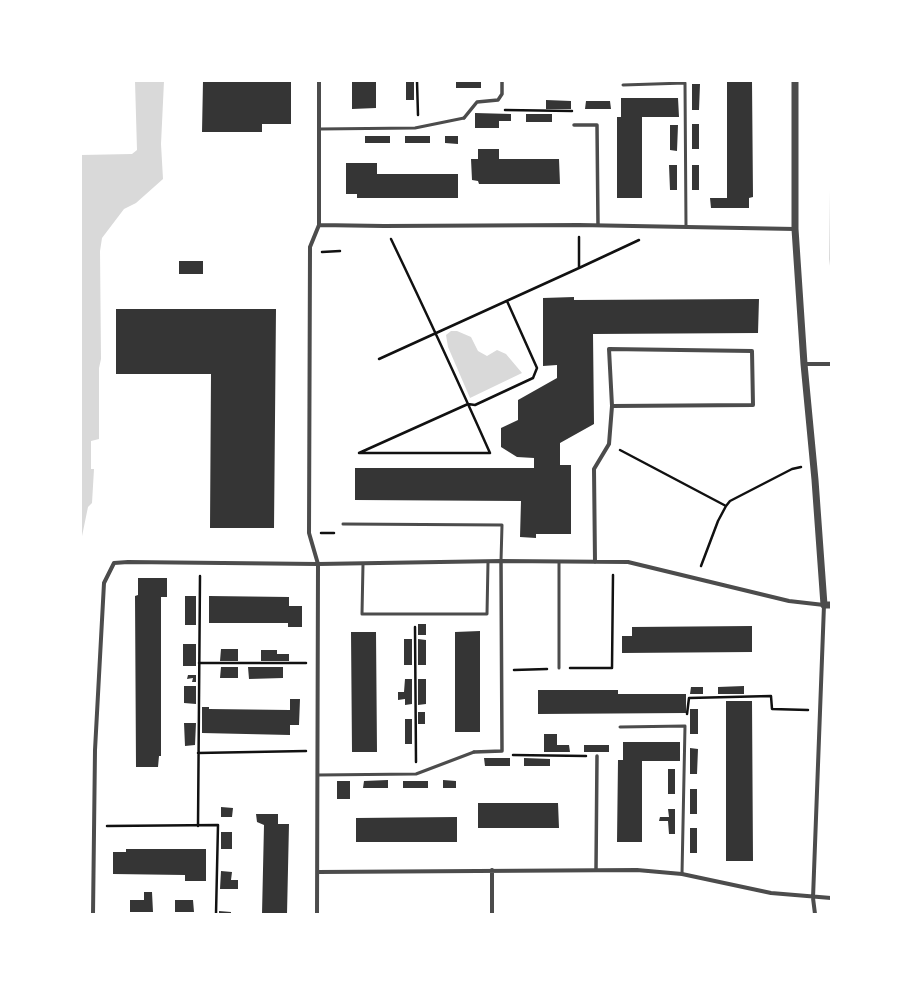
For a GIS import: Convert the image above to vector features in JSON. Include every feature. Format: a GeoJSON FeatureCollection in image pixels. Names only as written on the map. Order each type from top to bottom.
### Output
{"type":"FeatureCollection","features":[{"type":"Feature","properties":{"kind":"street"},"geometry":{"type":"LineString","coordinates":[[317,914],[318,564],[309,533],[310,247],[319,225],[319,81]]}},
{"type":"Feature","properties":{"kind":"street"},"geometry":{"type":"LineString","coordinates":[[464,118],[477,102],[498,100],[502,94],[502,81]]}},
{"type":"Feature","properties":{"kind":"street"},"geometry":{"type":"LineString","coordinates":[[795,81],[795,229],[804,364],[828,605],[820,710],[813,898],[814,914]]}},
{"type":"Feature","properties":{"kind":"street"},"geometry":{"type":"LineString","coordinates":[[574,125],[597,125],[598,226]]}},
{"type":"Feature","properties":{"kind":"street"},"geometry":{"type":"LineString","coordinates":[[319,225],[579,225],[795,229]]}},
{"type":"Feature","properties":{"kind":"street"},"geometry":{"type":"LineString","coordinates":[[594,562],[594,469],[609,444],[612,406],[609,349],[752,351],[753,405],[612,406]]}},
{"type":"Feature","properties":{"kind":"street"},"geometry":{"type":"LineString","coordinates":[[804,364],[831,364]]}},
{"type":"Feature","properties":{"kind":"street"},"geometry":{"type":"LineString","coordinates":[[93,914],[95,750],[104,583],[114,563],[200,562],[363,564],[501,561],[628,562],[790,601],[828,605]]}},
{"type":"Feature","properties":{"kind":"street"},"geometry":{"type":"LineString","coordinates":[[474,752],[502,751],[500,669],[501,561]]}},
{"type":"Feature","properties":{"kind":"street"},"geometry":{"type":"LineString","coordinates":[[596,870],[597,756]]}},
{"type":"Feature","properties":{"kind":"street"},"geometry":{"type":"LineString","coordinates":[[492,870],[492,914]]}},
{"type":"Feature","properties":{"kind":"street"},"geometry":{"type":"LineString","coordinates":[[318,872],[637,870],[682,874],[772,893],[813,898],[831,898]]}},
{"type":"Feature","properties":{"kind":"lane"},"geometry":{"type":"LineString","coordinates":[[623,85],[685,83],[686,227]]}},
{"type":"Feature","properties":{"kind":"lane"},"geometry":{"type":"LineString","coordinates":[[319,129],[418,127],[464,118]]}},
{"type":"Feature","properties":{"kind":"lane"},"geometry":{"type":"LineString","coordinates":[[343,524],[502,526],[501,561]]}},
{"type":"Feature","properties":{"kind":"lane"},"geometry":{"type":"LineString","coordinates":[[363,564],[362,614],[487,614],[488,562]]}},
{"type":"Feature","properties":{"kind":"lane"},"geometry":{"type":"LineString","coordinates":[[559,562],[559,668]]}},
{"type":"Feature","properties":{"kind":"lane"},"geometry":{"type":"LineString","coordinates":[[620,727],[685,726],[682,874]]}},
{"type":"Feature","properties":{"kind":"lane"},"geometry":{"type":"LineString","coordinates":[[318,774],[416,774],[474,752]]}},
{"type":"Feature","properties":{"kind":"path"},"geometry":{"type":"LineString","coordinates":[[417,81],[418,127]]}},
{"type":"Feature","properties":{"kind":"path"},"geometry":{"type":"LineString","coordinates":[[498,100],[504,110],[572,111],[574,125]]}},
{"type":"Feature","properties":{"kind":"path"},"geometry":{"type":"LineString","coordinates":[[579,225],[579,268]]}},
{"type":"Feature","properties":{"kind":"path"},"geometry":{"type":"LineString","coordinates":[[384,226],[436,333],[468,404],[490,453],[359,453],[468,404],[475,405],[533,378],[537,368],[507,301]]}},
{"type":"Feature","properties":{"kind":"path"},"geometry":{"type":"LineString","coordinates":[[379,359],[666,227]]}},
{"type":"Feature","properties":{"kind":"path"},"geometry":{"type":"LineString","coordinates":[[310,253],[340,251]]}},
{"type":"Feature","properties":{"kind":"path"},"geometry":{"type":"LineString","coordinates":[[609,444],[726,506]]}},
{"type":"Feature","properties":{"kind":"path"},"geometry":{"type":"LineString","coordinates":[[696,579],[718,521],[730,501],[792,469],[814,465]]}},
{"type":"Feature","properties":{"kind":"path"},"geometry":{"type":"LineString","coordinates":[[309,533],[339,532],[339,524],[343,524]]}},
{"type":"Feature","properties":{"kind":"path"},"geometry":{"type":"LineString","coordinates":[[198,826],[200,562]]}},
{"type":"Feature","properties":{"kind":"path"},"geometry":{"type":"LineString","coordinates":[[500,669],[612,668],[613,562]]}},
{"type":"Feature","properties":{"kind":"path"},"geometry":{"type":"LineString","coordinates":[[415,614],[416,774]]}},
{"type":"Feature","properties":{"kind":"path"},"geometry":{"type":"LineString","coordinates":[[199,663],[318,663]]}},
{"type":"Feature","properties":{"kind":"path"},"geometry":{"type":"LineString","coordinates":[[685,726],[689,698],[771,696],[772,709],[820,710]]}},
{"type":"Feature","properties":{"kind":"path"},"geometry":{"type":"LineString","coordinates":[[198,753],[318,751]]}},
{"type":"Feature","properties":{"kind":"path"},"geometry":{"type":"LineString","coordinates":[[502,751],[508,755],[597,756]]}},
{"type":"Feature","properties":{"kind":"path"},"geometry":{"type":"LineString","coordinates":[[94,826],[218,825],[216,914]]}},
{"type":"Feature","properties":{"kind":"shaded area"},"geometry":{"type":"Polygon","coordinates":[[[135,81],[164,81],[161,144],[163,179],[136,203],[124,209],[102,238],[100,251],[101,359],[99,368],[99,439],[91,441],[91,469],[94,469],[92,503],[88,507],[81,541],[81,155],[132,154],[137,150],[135,81]]]}},
{"type":"Feature","properties":{"kind":"shaded area"},"geometry":{"type":"Polygon","coordinates":[[[831,119],[831,273],[829,259],[831,119]]]}},
{"type":"Feature","properties":{"kind":"shaded area"},"geometry":{"type":"Polygon","coordinates":[[[451,331],[457,331],[471,337],[478,351],[487,356],[497,350],[506,354],[522,373],[470,398],[448,347],[446,335],[451,331]]]}},
{"type":"Feature","properties":{"kind":"building"},"geometry":{"type":"Polygon","coordinates":[[[203,81],[291,81],[291,124],[262,124],[262,132],[202,132],[203,81]]]}},
{"type":"Feature","properties":{"kind":"building"},"geometry":{"type":"Polygon","coordinates":[[[352,81],[376,81],[376,108],[352,109],[352,81]]]}},
{"type":"Feature","properties":{"kind":"building"},"geometry":{"type":"Polygon","coordinates":[[[406,81],[414,81],[414,100],[406,100],[406,81]]]}},
{"type":"Feature","properties":{"kind":"building"},"geometry":{"type":"Polygon","coordinates":[[[456,81],[481,81],[481,88],[456,88],[456,81]]]}},
{"type":"Feature","properties":{"kind":"building"},"geometry":{"type":"Polygon","coordinates":[[[727,81],[752,81],[753,197],[749,198],[749,208],[711,208],[710,198],[727,198],[727,81]]]}},
{"type":"Feature","properties":{"kind":"building"},"geometry":{"type":"Polygon","coordinates":[[[692,84],[700,84],[699,110],[692,110],[692,84]]]}},
{"type":"Feature","properties":{"kind":"building"},"geometry":{"type":"Polygon","coordinates":[[[621,98],[678,98],[679,117],[642,117],[642,198],[617,198],[617,117],[621,117],[621,98]]]}},
{"type":"Feature","properties":{"kind":"building"},"geometry":{"type":"Polygon","coordinates":[[[546,100],[571,101],[571,109],[546,109],[546,100]]]}},
{"type":"Feature","properties":{"kind":"building"},"geometry":{"type":"Polygon","coordinates":[[[586,101],[610,101],[611,109],[585,109],[586,101]]]}},
{"type":"Feature","properties":{"kind":"building"},"geometry":{"type":"Polygon","coordinates":[[[475,113],[511,114],[511,121],[499,121],[499,128],[475,128],[475,113]]]}},
{"type":"Feature","properties":{"kind":"building"},"geometry":{"type":"Polygon","coordinates":[[[526,114],[552,114],[552,122],[526,122],[526,114]]]}},
{"type":"Feature","properties":{"kind":"building"},"geometry":{"type":"Polygon","coordinates":[[[692,124],[699,124],[699,149],[692,149],[692,124]]]}},
{"type":"Feature","properties":{"kind":"building"},"geometry":{"type":"Polygon","coordinates":[[[670,125],[678,125],[677,151],[670,150],[670,125]]]}},
{"type":"Feature","properties":{"kind":"building"},"geometry":{"type":"Polygon","coordinates":[[[365,136],[390,136],[390,143],[365,143],[365,136]]]}},
{"type":"Feature","properties":{"kind":"building"},"geometry":{"type":"Polygon","coordinates":[[[405,136],[430,136],[430,143],[405,143],[405,136]]]}},
{"type":"Feature","properties":{"kind":"building"},"geometry":{"type":"Polygon","coordinates":[[[445,136],[458,136],[458,144],[445,143],[445,136]]]}},
{"type":"Feature","properties":{"kind":"building"},"geometry":{"type":"Polygon","coordinates":[[[478,149],[499,149],[499,159],[559,159],[560,184],[479,184],[478,181],[472,180],[471,159],[478,159],[478,149]]]}},
{"type":"Feature","properties":{"kind":"building"},"geometry":{"type":"Polygon","coordinates":[[[346,163],[377,163],[377,174],[458,174],[458,198],[357,198],[357,194],[346,194],[346,163]]]}},
{"type":"Feature","properties":{"kind":"building"},"geometry":{"type":"Polygon","coordinates":[[[669,165],[677,165],[677,190],[670,190],[669,165]]]}},
{"type":"Feature","properties":{"kind":"building"},"geometry":{"type":"Polygon","coordinates":[[[692,165],[699,165],[699,190],[692,190],[692,165]]]}},
{"type":"Feature","properties":{"kind":"building"},"geometry":{"type":"Polygon","coordinates":[[[179,261],[203,261],[203,274],[179,274],[179,261]]]}},
{"type":"Feature","properties":{"kind":"building"},"geometry":{"type":"Polygon","coordinates":[[[574,297],[574,300],[759,299],[758,333],[593,334],[594,424],[560,443],[560,465],[571,465],[571,534],[536,534],[536,538],[520,537],[521,501],[355,500],[355,468],[534,468],[534,458],[517,457],[501,447],[501,428],[518,420],[518,400],[557,378],[557,365],[543,366],[543,298],[574,297]]]}},
{"type":"Feature","properties":{"kind":"building"},"geometry":{"type":"Polygon","coordinates":[[[116,309],[276,309],[274,528],[210,528],[211,374],[116,374],[116,309]]]}},
{"type":"Feature","properties":{"kind":"building"},"geometry":{"type":"Polygon","coordinates":[[[138,578],[167,578],[167,597],[161,597],[161,756],[159,756],[158,767],[136,767],[135,596],[138,595],[138,578]]]}},
{"type":"Feature","properties":{"kind":"building"},"geometry":{"type":"Polygon","coordinates":[[[185,596],[196,596],[196,625],[185,625],[185,596]]]}},
{"type":"Feature","properties":{"kind":"building"},"geometry":{"type":"Polygon","coordinates":[[[209,596],[289,597],[289,606],[302,606],[302,627],[288,627],[288,623],[209,623],[209,596]]]}},
{"type":"Feature","properties":{"kind":"building"},"geometry":{"type":"Polygon","coordinates":[[[418,624],[426,624],[426,635],[418,635],[418,624]]]}},
{"type":"Feature","properties":{"kind":"building"},"geometry":{"type":"Polygon","coordinates":[[[752,626],[752,652],[622,653],[622,636],[632,636],[632,627],[752,626]]]}},
{"type":"Feature","properties":{"kind":"building"},"geometry":{"type":"Polygon","coordinates":[[[480,631],[480,732],[455,732],[455,632],[480,631]]]}},
{"type":"Feature","properties":{"kind":"building"},"geometry":{"type":"Polygon","coordinates":[[[351,632],[376,632],[377,752],[352,752],[351,632]]]}},
{"type":"Feature","properties":{"kind":"building"},"geometry":{"type":"Polygon","coordinates":[[[404,639],[412,639],[412,665],[404,665],[404,639]]]}},
{"type":"Feature","properties":{"kind":"building"},"geometry":{"type":"Polygon","coordinates":[[[418,639],[426,640],[426,665],[418,665],[418,639]]]}},
{"type":"Feature","properties":{"kind":"building"},"geometry":{"type":"Polygon","coordinates":[[[183,644],[196,644],[196,666],[183,666],[183,644]]]}},
{"type":"Feature","properties":{"kind":"building"},"geometry":{"type":"Polygon","coordinates":[[[221,649],[238,649],[238,661],[220,661],[221,649]]]}},
{"type":"Feature","properties":{"kind":"building"},"geometry":{"type":"Polygon","coordinates":[[[261,650],[277,650],[277,654],[289,654],[289,661],[261,661],[261,650]]]}},
{"type":"Feature","properties":{"kind":"building"},"geometry":{"type":"Polygon","coordinates":[[[221,667],[238,667],[238,678],[220,678],[221,667]]]}},
{"type":"Feature","properties":{"kind":"building"},"geometry":{"type":"Polygon","coordinates":[[[248,667],[283,667],[283,678],[249,679],[248,667]]]}},
{"type":"Feature","properties":{"kind":"building"},"geometry":{"type":"Polygon","coordinates":[[[188,675],[196,675],[196,682],[192,682],[193,678],[187,679],[188,675]]]}},
{"type":"Feature","properties":{"kind":"building"},"geometry":{"type":"Polygon","coordinates":[[[405,679],[412,679],[412,704],[405,705],[405,699],[398,700],[398,692],[404,692],[405,679]]]}},
{"type":"Feature","properties":{"kind":"building"},"geometry":{"type":"Polygon","coordinates":[[[418,679],[426,679],[426,704],[418,705],[418,679]]]}},
{"type":"Feature","properties":{"kind":"building"},"geometry":{"type":"Polygon","coordinates":[[[184,686],[196,686],[196,704],[184,703],[184,686]]]}},
{"type":"Feature","properties":{"kind":"building"},"geometry":{"type":"Polygon","coordinates":[[[744,686],[744,694],[718,694],[718,687],[744,686]]]}},
{"type":"Feature","properties":{"kind":"building"},"geometry":{"type":"Polygon","coordinates":[[[691,687],[703,687],[703,694],[690,694],[691,687]]]}},
{"type":"Feature","properties":{"kind":"building"},"geometry":{"type":"Polygon","coordinates":[[[538,690],[618,690],[618,694],[686,694],[686,713],[538,714],[538,690]]]}},
{"type":"Feature","properties":{"kind":"building"},"geometry":{"type":"Polygon","coordinates":[[[290,699],[300,699],[299,725],[290,725],[290,735],[202,733],[202,707],[209,707],[209,709],[290,710],[290,699]]]}},
{"type":"Feature","properties":{"kind":"building"},"geometry":{"type":"Polygon","coordinates":[[[726,701],[752,701],[753,861],[726,861],[726,701]]]}},
{"type":"Feature","properties":{"kind":"building"},"geometry":{"type":"Polygon","coordinates":[[[690,709],[698,709],[698,734],[690,734],[690,709]]]}},
{"type":"Feature","properties":{"kind":"building"},"geometry":{"type":"Polygon","coordinates":[[[418,712],[425,712],[425,724],[418,724],[418,712]]]}},
{"type":"Feature","properties":{"kind":"building"},"geometry":{"type":"Polygon","coordinates":[[[405,719],[412,719],[412,744],[405,744],[405,719]]]}},
{"type":"Feature","properties":{"kind":"building"},"geometry":{"type":"Polygon","coordinates":[[[184,723],[196,723],[195,745],[185,746],[184,723]]]}},
{"type":"Feature","properties":{"kind":"building"},"geometry":{"type":"Polygon","coordinates":[[[544,734],[557,734],[557,745],[569,745],[570,752],[544,752],[544,734]]]}},
{"type":"Feature","properties":{"kind":"building"},"geometry":{"type":"Polygon","coordinates":[[[623,742],[680,742],[680,761],[642,761],[642,842],[617,842],[618,760],[623,760],[623,742]]]}},
{"type":"Feature","properties":{"kind":"building"},"geometry":{"type":"Polygon","coordinates":[[[584,745],[609,745],[609,752],[584,752],[584,745]]]}},
{"type":"Feature","properties":{"kind":"building"},"geometry":{"type":"Polygon","coordinates":[[[690,748],[698,749],[697,774],[690,774],[690,748]]]}},
{"type":"Feature","properties":{"kind":"building"},"geometry":{"type":"Polygon","coordinates":[[[484,758],[510,758],[510,766],[485,766],[484,758]]]}},
{"type":"Feature","properties":{"kind":"building"},"geometry":{"type":"Polygon","coordinates":[[[524,758],[550,759],[550,766],[524,766],[524,758]]]}},
{"type":"Feature","properties":{"kind":"building"},"geometry":{"type":"Polygon","coordinates":[[[668,769],[675,769],[675,794],[668,794],[668,769]]]}},
{"type":"Feature","properties":{"kind":"building"},"geometry":{"type":"Polygon","coordinates":[[[388,780],[388,788],[363,788],[364,781],[388,780]]]}},
{"type":"Feature","properties":{"kind":"building"},"geometry":{"type":"Polygon","coordinates":[[[443,780],[456,781],[456,788],[443,788],[443,780]]]}},
{"type":"Feature","properties":{"kind":"building"},"geometry":{"type":"Polygon","coordinates":[[[337,781],[350,781],[350,799],[337,799],[337,781]]]}},
{"type":"Feature","properties":{"kind":"building"},"geometry":{"type":"Polygon","coordinates":[[[403,781],[428,781],[428,788],[403,788],[403,781]]]}},
{"type":"Feature","properties":{"kind":"building"},"geometry":{"type":"Polygon","coordinates":[[[690,789],[697,789],[697,814],[690,814],[690,789]]]}},
{"type":"Feature","properties":{"kind":"building"},"geometry":{"type":"Polygon","coordinates":[[[478,803],[558,803],[559,828],[478,828],[478,803]]]}},
{"type":"Feature","properties":{"kind":"building"},"geometry":{"type":"Polygon","coordinates":[[[221,807],[233,808],[232,817],[221,817],[221,807]]]}},
{"type":"Feature","properties":{"kind":"building"},"geometry":{"type":"Polygon","coordinates":[[[668,809],[675,809],[675,834],[669,834],[668,821],[659,821],[660,817],[669,817],[668,809]]]}},
{"type":"Feature","properties":{"kind":"building"},"geometry":{"type":"Polygon","coordinates":[[[256,814],[278,814],[278,824],[289,824],[287,914],[262,914],[264,825],[257,822],[256,814]]]}},
{"type":"Feature","properties":{"kind":"building"},"geometry":{"type":"Polygon","coordinates":[[[457,817],[457,842],[356,842],[356,818],[457,817]]]}},
{"type":"Feature","properties":{"kind":"building"},"geometry":{"type":"Polygon","coordinates":[[[690,828],[697,828],[697,853],[690,853],[690,828]]]}},
{"type":"Feature","properties":{"kind":"building"},"geometry":{"type":"Polygon","coordinates":[[[221,832],[232,832],[232,849],[221,849],[221,832]]]}},
{"type":"Feature","properties":{"kind":"building"},"geometry":{"type":"Polygon","coordinates":[[[126,849],[206,849],[206,881],[185,881],[185,875],[113,874],[113,852],[126,852],[126,849]]]}},
{"type":"Feature","properties":{"kind":"building"},"geometry":{"type":"Polygon","coordinates":[[[221,871],[232,872],[231,880],[238,880],[238,889],[220,889],[221,871]]]}},
{"type":"Feature","properties":{"kind":"building"},"geometry":{"type":"Polygon","coordinates":[[[144,892],[152,892],[153,912],[130,912],[130,900],[144,900],[144,892]]]}},
{"type":"Feature","properties":{"kind":"building"},"geometry":{"type":"Polygon","coordinates":[[[175,900],[193,900],[194,912],[175,912],[175,900]]]}},
{"type":"Feature","properties":{"kind":"building"},"geometry":{"type":"Polygon","coordinates":[[[219,911],[231,912],[231,914],[219,914],[219,911]]]}}]}
